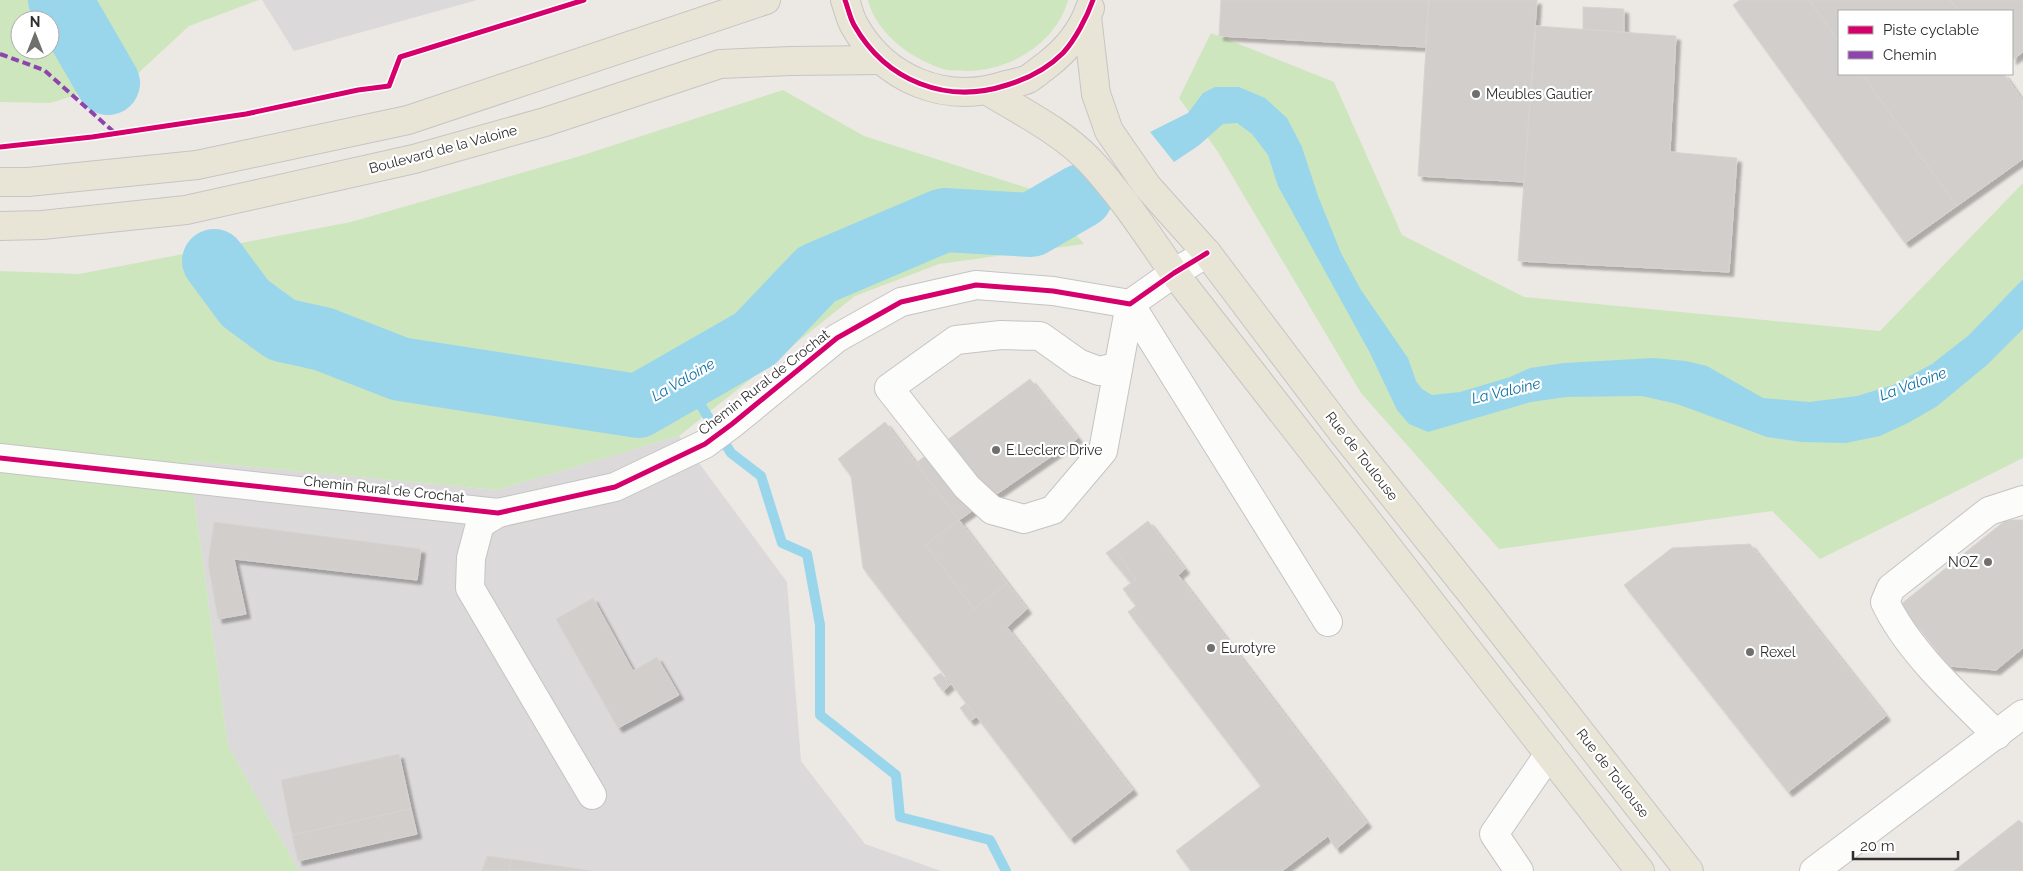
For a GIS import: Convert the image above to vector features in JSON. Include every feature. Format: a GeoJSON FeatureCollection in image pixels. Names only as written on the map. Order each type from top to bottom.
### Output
{"type":"FeatureCollection","features":[{"type":"Feature","properties":{"kind":"main road"},"geometry":{"type":"LineString","coordinates":[[0,182],[28,182],[196,165],[408,120],[766,0]]}},
{"type":"Feature","properties":{"kind":"main road","name":"Rue de Toulouse"},"geometry":{"type":"LineString","coordinates":[[845,0],[853,24],[880,60],[904,76],[931,88],[959,93],[988,91],[1028,78],[1063,53],[1090,8]]}},
{"type":"Feature","properties":{"kind":"main road","name":"Rue de Toulouse"},"geometry":{"type":"LineString","coordinates":[[1090,8],[1096,94],[1109,131],[1146,186],[1207,253],[1343,433],[1689,871]]}},
{"type":"Feature","properties":{"kind":"main road","name":"Boulevard de la Valoine"},"geometry":{"type":"LineString","coordinates":[[0,226],[42,225],[186,210],[414,159],[545,122],[720,64],[880,60]]}},
{"type":"Feature","properties":{"kind":"main road"},"geometry":{"type":"LineString","coordinates":[[988,91],[1043,125],[1088,159],[1135,216],[1174,273],[1640,871]]}},
{"type":"Feature","properties":{"kind":"street"},"geometry":{"type":"LineString","coordinates":[[1117,367],[1099,370],[1078,363],[1040,336],[1000,335],[956,340],[888,388],[967,487],[992,510],[1024,519],[1053,510],[1104,451],[1117,367],[1130,304],[1174,273],[1207,253]]}},
{"type":"Feature","properties":{"kind":"street","name":"Chemin Rural de Crochat"},"geometry":{"type":"LineString","coordinates":[[0,458],[498,513],[615,487],[705,444],[837,338],[901,302],[976,285],[1053,291],[1130,304]]}},
{"type":"Feature","properties":{"kind":"street"},"geometry":{"type":"LineString","coordinates":[[1130,304],[1328,622]]}},
{"type":"Feature","properties":{"kind":"street"},"geometry":{"type":"LineString","coordinates":[[1997,735],[1944,682],[1895,623],[1885,602],[1891,588],[1990,511],[2023,500]]}},
{"type":"Feature","properties":{"kind":"street"},"geometry":{"type":"LineString","coordinates":[[498,513],[480,524],[471,558],[470,588],[592,794]]}},
{"type":"Feature","properties":{"kind":"street"},"geometry":{"type":"LineString","coordinates":[[1827,866],[2023,714]]}},
{"type":"Feature","properties":{"kind":"street"},"geometry":{"type":"LineString","coordinates":[[1519,871],[1494,834],[1548,754]]}},
{"type":"Feature","properties":{"kind":"shaded area"},"geometry":{"type":"Polygon","coordinates":[[[262,0],[477,0],[294,51],[262,0]]]}},
{"type":"Feature","properties":{"kind":"shaded area"},"geometry":{"type":"Polygon","coordinates":[[[679,436],[787,582],[801,761],[865,844],[941,871],[299,871],[228,746],[189,461],[497,490],[679,436]]]}},
{"type":"Feature","properties":{"kind":"green space"},"geometry":{"type":"Polygon","coordinates":[[[0,0],[259,0],[189,26],[134,77],[50,103],[0,102],[0,0]]]}},
{"type":"Feature","properties":{"kind":"green space"},"geometry":{"type":"Polygon","coordinates":[[[868,0],[1068,0],[1062,16],[1053,30],[1029,52],[998,66],[966,71],[940,68],[905,50],[880,26],[868,0]]]}},
{"type":"Feature","properties":{"kind":"green space"},"geometry":{"type":"Polygon","coordinates":[[[1211,33],[1334,82],[1402,235],[1524,297],[1880,331],[2023,183],[2023,458],[1820,559],[1772,511],[1499,549],[1361,393],[1218,152],[1179,98],[1211,33]]]}},
{"type":"Feature","properties":{"kind":"green space"},"geometry":{"type":"Polygon","coordinates":[[[783,90],[864,136],[1040,192],[1084,244],[939,264],[855,296],[679,436],[497,490],[189,461],[228,746],[299,871],[0,871],[0,271],[79,274],[351,222],[580,156],[783,90]]]}},
{"type":"Feature","properties":{"kind":"water"},"geometry":{"type":"Polygon","coordinates":[[[1215,87],[1239,87],[1265,98],[1287,118],[1302,147],[1318,196],[1341,253],[1361,290],[1408,358],[1416,381],[1422,389],[1432,395],[1460,392],[1510,377],[1530,368],[1564,363],[1654,358],[1686,361],[1707,366],[1763,398],[1809,402],[1857,396],[1893,385],[1932,364],[1969,335],[2023,279],[2023,329],[1987,365],[1936,407],[1880,436],[1846,443],[1801,442],[1767,437],[1677,404],[1642,396],[1566,397],[1531,402],[1428,432],[1409,424],[1397,410],[1370,353],[1278,186],[1268,155],[1252,134],[1237,123],[1223,124],[1198,146],[1174,162],[1150,132],[1188,113],[1203,93],[1215,87]]]}},
{"type":"Feature","properties":{"kind":"building"},"geometry":{"type":"Polygon","coordinates":[[[1221,0],[1429,0],[1425,47],[1219,36],[1221,0]]]}},
{"type":"Feature","properties":{"kind":"building"},"geometry":{"type":"Polygon","coordinates":[[[1429,0],[1537,0],[1524,182],[1418,176],[1429,0]]]}},
{"type":"Feature","properties":{"kind":"building"},"geometry":{"type":"Polygon","coordinates":[[[1740,0],[1809,0],[1838,41],[1838,75],[1863,75],[1957,206],[1905,243],[1733,5],[1740,0]]]}},
{"type":"Feature","properties":{"kind":"building"},"geometry":{"type":"Polygon","coordinates":[[[1809,0],[1950,0],[1958,10],[1838,10],[1838,41],[1809,0]]]}},
{"type":"Feature","properties":{"kind":"building"},"geometry":{"type":"Polygon","coordinates":[[[1950,0],[2023,0],[2023,52],[2013,59],[2013,10],[1958,10],[1950,0]]]}},
{"type":"Feature","properties":{"kind":"building"},"geometry":{"type":"Polygon","coordinates":[[[1583,7],[1624,9],[1624,32],[1583,29],[1583,7]]]}},
{"type":"Feature","properties":{"kind":"building"},"geometry":{"type":"Polygon","coordinates":[[[1536,26],[1676,36],[1670,152],[1737,158],[1729,272],[1518,261],[1536,26]]]}},
{"type":"Feature","properties":{"kind":"building"},"geometry":{"type":"Polygon","coordinates":[[[1863,75],[2005,75],[2023,101],[2023,159],[1957,206],[1863,75]]]}},
{"type":"Feature","properties":{"kind":"building","name":"E.Leclerc Drive"},"geometry":{"type":"Polygon","coordinates":[[[1030,379],[1078,438],[959,520],[916,463],[1030,379]]]}},
{"type":"Feature","properties":{"kind":"building"},"geometry":{"type":"Polygon","coordinates":[[[885,422],[959,520],[926,545],[974,609],[1007,583],[1027,609],[1007,627],[1133,790],[1070,839],[863,568],[851,476],[838,459],[885,422]]]}},
{"type":"Feature","properties":{"kind":"building"},"geometry":{"type":"Polygon","coordinates":[[[959,520],[1007,583],[974,609],[926,545],[959,520]]]}},
{"type":"Feature","properties":{"kind":"building","name":"NOZ"},"geometry":{"type":"Polygon","coordinates":[[[2006,520],[2023,520],[2023,648],[1996,670],[1949,666],[1900,605],[2006,520]]]}},
{"type":"Feature","properties":{"kind":"building"},"geometry":{"type":"Polygon","coordinates":[[[1148,521],[1185,569],[1178,575],[1367,823],[1336,849],[1328,836],[1282,871],[1191,871],[1176,851],[1261,786],[1128,612],[1136,606],[1123,589],[1136,579],[1113,548],[1148,521]]]}},
{"type":"Feature","properties":{"kind":"building"},"geometry":{"type":"Polygon","coordinates":[[[214,522],[421,549],[417,580],[234,559],[246,614],[218,619],[208,563],[214,522]]]}},
{"type":"Feature","properties":{"kind":"building"},"geometry":{"type":"Polygon","coordinates":[[[1750,544],[1886,716],[1788,792],[1624,585],[1672,548],[1750,544]]]}},
{"type":"Feature","properties":{"kind":"building"},"geometry":{"type":"Polygon","coordinates":[[[1113,548],[1136,579],[1131,583],[1106,553],[1113,548]]]}},
{"type":"Feature","properties":{"kind":"building"},"geometry":{"type":"Polygon","coordinates":[[[593,598],[633,671],[657,657],[679,695],[618,728],[556,619],[593,598]]]}},
{"type":"Feature","properties":{"kind":"building"},"geometry":{"type":"Polygon","coordinates":[[[941,673],[950,685],[943,691],[933,678],[941,673]]]}},
{"type":"Feature","properties":{"kind":"building"},"geometry":{"type":"Polygon","coordinates":[[[966,703],[976,717],[970,721],[960,708],[966,703]]]}},
{"type":"Feature","properties":{"kind":"building"},"geometry":{"type":"Polygon","coordinates":[[[399,754],[411,809],[292,835],[281,780],[399,754]]]}},
{"type":"Feature","properties":{"kind":"building"},"geometry":{"type":"Polygon","coordinates":[[[411,809],[417,834],[298,861],[292,835],[411,809]]]}},
{"type":"Feature","properties":{"kind":"building"},"geometry":{"type":"Polygon","coordinates":[[[2019,820],[2023,824],[2023,871],[1954,871],[2019,820]]]}},
{"type":"Feature","properties":{"kind":"building"},"geometry":{"type":"Polygon","coordinates":[[[487,856],[511,859],[509,871],[482,871],[487,856]]]}},
{"type":"Feature","properties":{"kind":"building"},"geometry":{"type":"Polygon","coordinates":[[[511,859],[593,871],[509,871],[511,859]]]}},
{"type":"Feature","properties":{"kind":"waterway","name":"La Valoine"},"geometry":{"type":"LineString","coordinates":[[60,0],[108,83]]}},
{"type":"Feature","properties":{"kind":"waterway","name":"La Valoine"},"geometry":{"type":"LineString","coordinates":[[214,261],[245,303],[282,330],[323,339],[400,369],[638,406],[755,339],[817,274],[944,220],[1031,225],[1081,196]]}},
{"type":"Feature","properties":{"kind":"waterway"},"geometry":{"type":"LineString","coordinates":[[684,379],[731,453],[761,476],[782,543],[807,554],[820,625],[820,715],[896,775],[900,817],[990,840],[1006,871]]}},
{"type":"Feature","properties":{"kind":"marked path"},"geometry":{"type":"LineString","coordinates":[[0,54],[44,70],[115,133]]}},
{"type":"Feature","properties":{"kind":"cycle path"},"geometry":{"type":"LineString","coordinates":[[0,147],[92,137],[246,114],[358,90],[389,86],[400,57],[584,0]]}},
{"type":"Feature","properties":{"kind":"cycle path"},"geometry":{"type":"LineString","coordinates":[[845,0],[854,25],[867,44],[883,61],[900,74],[920,84],[940,90],[962,92],[1007,85],[1022,80],[1044,68],[1063,53],[1072,42],[1093,0]]}},
{"type":"Feature","properties":{"kind":"cycle path"},"geometry":{"type":"LineString","coordinates":[[0,458],[498,513],[615,487],[705,444],[837,338],[901,302],[976,285],[1053,291],[1130,304],[1174,273],[1207,253]]}},
{"type":"Feature","properties":{"kind":"place","name":"Meubles Gautier"},"geometry":{"type":"Point","coordinates":[1476,94]}},
{"type":"Feature","properties":{"kind":"place","name":"E.Leclerc Drive"},"geometry":{"type":"Point","coordinates":[996,450]}},
{"type":"Feature","properties":{"kind":"place","name":"NOZ"},"geometry":{"type":"Point","coordinates":[1988,562]}},
{"type":"Feature","properties":{"kind":"place","name":"Eurotyre"},"geometry":{"type":"Point","coordinates":[1211,648]}},
{"type":"Feature","properties":{"kind":"place","name":"Rexel"},"geometry":{"type":"Point","coordinates":[1750,652]}}]}
